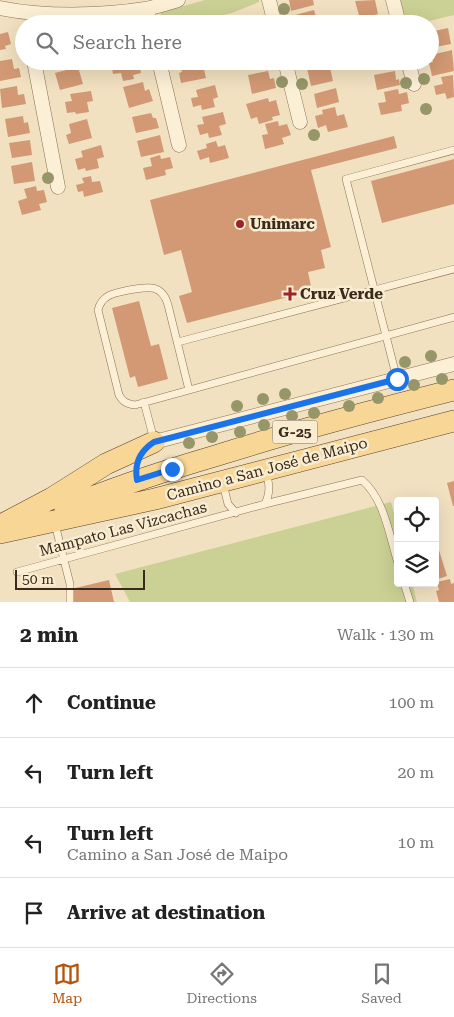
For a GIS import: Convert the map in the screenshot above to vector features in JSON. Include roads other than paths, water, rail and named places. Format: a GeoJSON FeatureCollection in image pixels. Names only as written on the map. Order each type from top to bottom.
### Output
{"type":"FeatureCollection","features":[{"type":"Feature","properties":{"kind":"main road","name":"Camino a San José de Maipo"},"geometry":{"type":"LineString","coordinates":[[7,529],[137,480],[303,430],[454,390]]}},
{"type":"Feature","properties":{"kind":"main road","name":"Camino a San José de Maipo"},"geometry":{"type":"LineString","coordinates":[[7,529],[155,499],[454,421]]}},
{"type":"Feature","properties":{"kind":"main road"},"geometry":{"type":"LineString","coordinates":[[154,442],[143,451],[139,458],[136,472],[137,480],[144,491],[155,499]]}},
{"type":"Feature","properties":{"kind":"main road"},"geometry":{"type":"LineString","coordinates":[[7,529],[106,464],[154,442]]}},
{"type":"Feature","properties":{"kind":"street"},"geometry":{"type":"LineString","coordinates":[[55,15],[147,9],[178,0]]}},
{"type":"Feature","properties":{"kind":"street"},"geometry":{"type":"LineString","coordinates":[[269,0],[273,15]]}},
{"type":"Feature","properties":{"kind":"street"},"geometry":{"type":"LineString","coordinates":[[393,0],[397,15]]}},
{"type":"Feature","properties":{"kind":"street"},"geometry":{"type":"LineString","coordinates":[[0,8],[19,15]]}},
{"type":"Feature","properties":{"kind":"street"},"geometry":{"type":"LineString","coordinates":[[147,9],[148,15]]}},
{"type":"Feature","properties":{"kind":"street"},"geometry":{"type":"LineString","coordinates":[[36,70],[58,187]]}},
{"type":"Feature","properties":{"kind":"street"},"geometry":{"type":"LineString","coordinates":[[161,70],[179,145]]}},
{"type":"Feature","properties":{"kind":"street"},"geometry":{"type":"LineString","coordinates":[[287,70],[300,122]]}},
{"type":"Feature","properties":{"kind":"street"},"geometry":{"type":"LineString","coordinates":[[410,70],[414,84]]}},
{"type":"Feature","properties":{"kind":"street"},"geometry":{"type":"LineString","coordinates":[[154,442],[454,364]]}},
{"type":"Feature","properties":{"kind":"lane"},"geometry":{"type":"LineString","coordinates":[[397,379],[346,179],[454,150]]}},
{"type":"Feature","properties":{"kind":"lane"},"geometry":{"type":"LineString","coordinates":[[178,342],[454,269]]}},
{"type":"Feature","properties":{"kind":"lane"},"geometry":{"type":"LineString","coordinates":[[189,390],[167,299],[159,290],[146,287],[112,293],[103,299],[98,310],[119,395],[125,402],[130,404],[144,402],[189,390],[386,335],[454,318]]}},
{"type":"Feature","properties":{"kind":"lane"},"geometry":{"type":"LineString","coordinates":[[144,402],[154,442]]}},
{"type":"Feature","properties":{"kind":"lane"},"geometry":{"type":"LineString","coordinates":[[265,470],[270,486],[265,504]]}},
{"type":"Feature","properties":{"kind":"lane","name":"Mampato Las Vizcachas"},"geometry":{"type":"LineString","coordinates":[[17,572],[265,504],[362,480],[370,488],[378,501],[394,551]]}},
{"type":"Feature","properties":{"kind":"lane","name":"Mampato Las Vizcachas"},"geometry":{"type":"LineString","coordinates":[[223,481],[228,504],[236,513]]}},
{"type":"Feature","properties":{"kind":"lane"},"geometry":{"type":"LineString","coordinates":[[54,520],[70,584],[70,602]]}},
{"type":"Feature","properties":{"kind":"lane"},"geometry":{"type":"LineString","coordinates":[[405,587],[410,602]]}},
{"type":"Feature","properties":{"kind":"place","name":"Unimarc"},"geometry":{"type":"Point","coordinates":[240,224]}},
{"type":"Feature","properties":{"kind":"place","name":"Cruz Verde"},"geometry":{"type":"Point","coordinates":[290,294]}}]}
